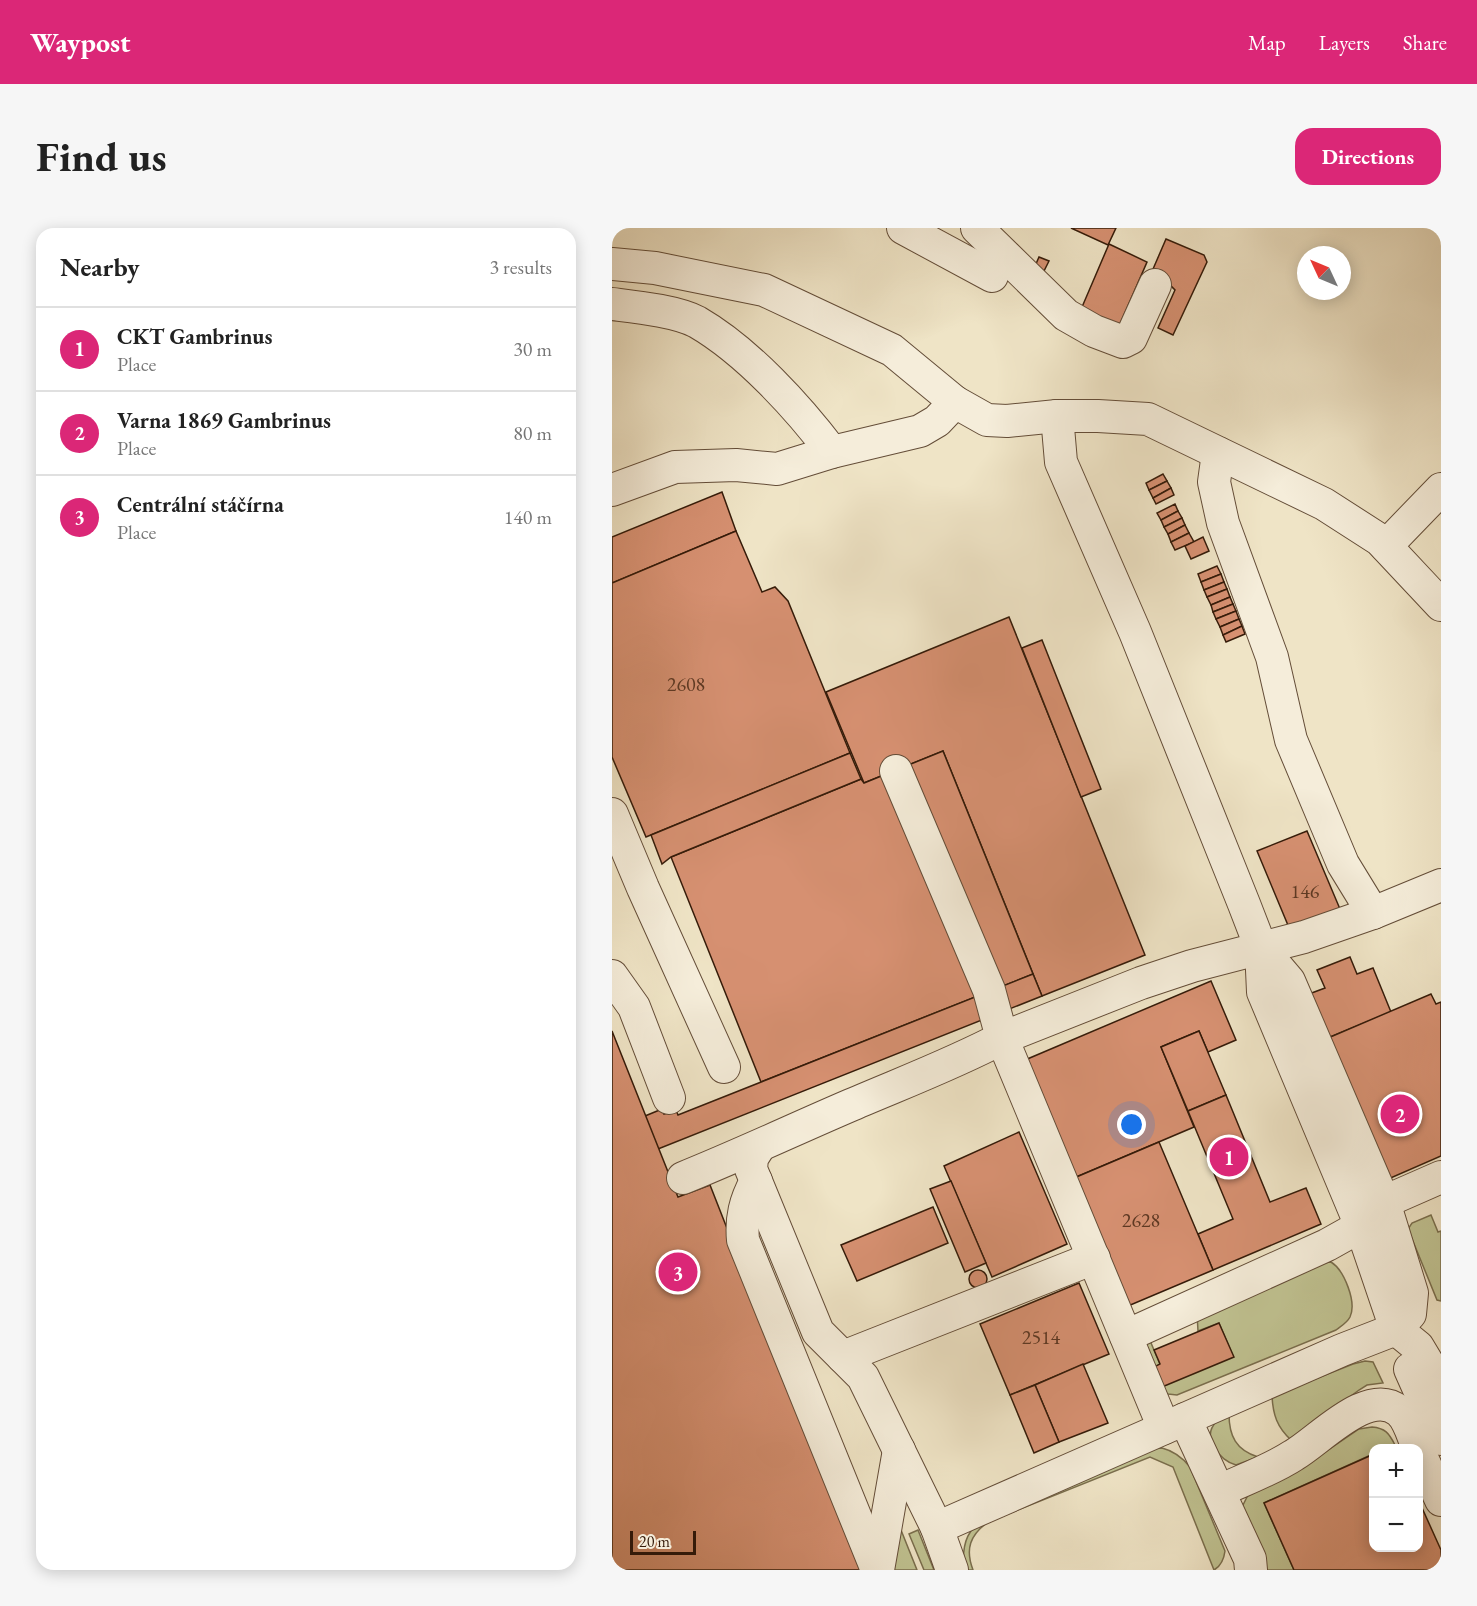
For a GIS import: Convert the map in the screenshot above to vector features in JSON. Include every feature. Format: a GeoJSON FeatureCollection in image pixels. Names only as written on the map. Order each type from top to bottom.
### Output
{"type":"FeatureCollection","features":[{"type":"Feature","properties":{"kind":"street"},"geometry":{"type":"LineString","coordinates":[[903,228],[992,276]]}},
{"type":"Feature","properties":{"kind":"street"},"geometry":{"type":"LineString","coordinates":[[977,228],[1066,315],[1094,331],[1123,342],[1131,338],[1155,285]]}},
{"type":"Feature","properties":{"kind":"street"},"geometry":{"type":"LineString","coordinates":[[612,264],[655,268],[764,290],[892,351],[955,402],[987,420],[1007,421],[1057,416],[1148,419],[1324,504],[1380,540],[1441,605]]}},
{"type":"Feature","properties":{"kind":"street"},"geometry":{"type":"LineString","coordinates":[[650,308],[655,268]]}},
{"type":"Feature","properties":{"kind":"street"},"geometry":{"type":"LineString","coordinates":[[612,304],[650,308],[696,321],[742,354],[807,419],[832,452]]}},
{"type":"Feature","properties":{"kind":"street"},"geometry":{"type":"LineString","coordinates":[[612,490],[675,467],[736,465],[777,469],[832,452],[920,431],[937,421],[955,402]]}},
{"type":"Feature","properties":{"kind":"street"},"geometry":{"type":"LineString","coordinates":[[1057,416],[1061,462],[1144,654],[1261,948],[1263,992],[1361,1226],[1418,1342]]}},
{"type":"Feature","properties":{"kind":"street"},"geometry":{"type":"LineString","coordinates":[[1218,453],[1214,482],[1223,523],[1272,657],[1291,740],[1343,864],[1373,913]]}},
{"type":"Feature","properties":{"kind":"street"},"geometry":{"type":"LineString","coordinates":[[1386,546],[1441,489]]}},
{"type":"Feature","properties":{"kind":"street"},"geometry":{"type":"LineString","coordinates":[[897,771],[989,990],[1002,1038],[1126,1336],[1175,1424],[1218,1491],[1250,1559],[1251,1570]]}},
{"type":"Feature","properties":{"kind":"street"},"geometry":{"type":"LineString","coordinates":[[612,814],[724,1067]]}},
{"type":"Feature","properties":{"kind":"street"},"geometry":{"type":"LineString","coordinates":[[683,1178],[964,1058],[1002,1038],[1182,969],[1304,937],[1373,913],[1441,885]]}},
{"type":"Feature","properties":{"kind":"street"},"geometry":{"type":"LineString","coordinates":[[1261,948],[1289,981],[1384,1202],[1413,1293],[1410,1314],[1441,1439]]}},
{"type":"Feature","properties":{"kind":"street"},"geometry":{"type":"LineString","coordinates":[[612,976],[634,1007],[669,1098]]}},
{"type":"Feature","properties":{"kind":"street"},"geometry":{"type":"LineString","coordinates":[[759,1147],[752,1158],[751,1169],[818,1332],[863,1377],[937,1528],[952,1570]]}},
{"type":"Feature","properties":{"kind":"street"},"geometry":{"type":"LineString","coordinates":[[1126,1336],[1327,1245],[1361,1226],[1384,1202],[1441,1177]]}},
{"type":"Feature","properties":{"kind":"street"},"geometry":{"type":"LineString","coordinates":[[756,1181],[743,1212],[743,1240],[877,1570]]}},
{"type":"Feature","properties":{"kind":"street"},"geometry":{"type":"LineString","coordinates":[[843,1357],[1094,1258]]}},
{"type":"Feature","properties":{"kind":"street"},"geometry":{"type":"LineString","coordinates":[[937,1528],[1331,1354],[1418,1342]]}},
{"type":"Feature","properties":{"kind":"street"},"geometry":{"type":"LineString","coordinates":[[1218,1491],[1294,1456],[1353,1413],[1370,1406],[1385,1406],[1399,1411],[1416,1444]]}},
{"type":"Feature","properties":{"kind":"street"},"geometry":{"type":"LineString","coordinates":[[877,1570],[899,1450]]}},
{"type":"Feature","properties":{"kind":"street"},"geometry":{"type":"LineString","coordinates":[[1423,1460],[1441,1500]]}},
{"type":"Feature","properties":{"kind":"green space"},"geometry":{"type":"Polygon","coordinates":[[[1431,1215],[1438,1232],[1441,1231],[1441,1301],[1437,1300],[1408,1229],[1412,1223],[1431,1215]]]}},
{"type":"Feature","properties":{"kind":"green space"},"geometry":{"type":"Polygon","coordinates":[[[1331,1262],[1345,1279],[1352,1303],[1350,1317],[1342,1326],[1177,1395],[1160,1390],[1140,1339],[1148,1336],[1160,1364],[1233,1356],[1219,1323],[1198,1331],[1197,1313],[1320,1263],[1331,1262]]]}},
{"type":"Feature","properties":{"kind":"green space"},"geometry":{"type":"Polygon","coordinates":[[[1365,1361],[1373,1362],[1383,1383],[1367,1385],[1291,1440],[1277,1420],[1272,1396],[1365,1361]]]}},
{"type":"Feature","properties":{"kind":"green space"},"geometry":{"type":"Polygon","coordinates":[[[1229,1414],[1230,1429],[1235,1441],[1244,1450],[1258,1457],[1236,1465],[1224,1459],[1214,1448],[1212,1428],[1217,1421],[1229,1414]]]}},
{"type":"Feature","properties":{"kind":"green space"},"geometry":{"type":"Polygon","coordinates":[[[1372,1427],[1380,1429],[1391,1437],[1394,1444],[1369,1444],[1369,1456],[1264,1503],[1294,1570],[1266,1570],[1242,1507],[1248,1495],[1322,1454],[1359,1429],[1372,1427]]]}},
{"type":"Feature","properties":{"kind":"green space"},"geometry":{"type":"Polygon","coordinates":[[[1162,1448],[1178,1455],[1190,1467],[1225,1551],[1222,1562],[1214,1570],[1173,1467],[1150,1457],[988,1522],[973,1537],[969,1549],[973,1570],[964,1570],[964,1551],[968,1536],[977,1523],[992,1512],[1150,1449],[1162,1448]]]}},
{"type":"Feature","properties":{"kind":"green space"},"geometry":{"type":"Polygon","coordinates":[[[901,1530],[917,1570],[889,1570],[884,1559],[901,1530]]]}},
{"type":"Feature","properties":{"kind":"green space"},"geometry":{"type":"Polygon","coordinates":[[[918,1530],[934,1570],[924,1570],[909,1534],[918,1530]]]}},
{"type":"Feature","properties":{"kind":"building"},"geometry":{"type":"Polygon","coordinates":[[[1071,228],[1116,228],[1108,245],[1071,228]]]}},
{"type":"Feature","properties":{"kind":"building"},"geometry":{"type":"Polygon","coordinates":[[[1166,239],[1204,255],[1207,262],[1173,335],[1158,328],[1175,290],[1170,285],[1150,276],[1166,239]]]}},
{"type":"Feature","properties":{"kind":"building"},"geometry":{"type":"Polygon","coordinates":[[[1109,244],[1147,262],[1117,331],[1079,314],[1109,244]]]}},
{"type":"Feature","properties":{"kind":"building"},"geometry":{"type":"Polygon","coordinates":[[[1039,257],[1049,261],[1041,277],[1032,273],[1039,257]]]}},
{"type":"Feature","properties":{"kind":"building"},"geometry":{"type":"Polygon","coordinates":[[[1163,474],[1167,481],[1149,490],[1146,483],[1163,474]]]}},
{"type":"Feature","properties":{"kind":"building"},"geometry":{"type":"Polygon","coordinates":[[[1167,481],[1171,488],[1153,498],[1149,490],[1167,481]]]}},
{"type":"Feature","properties":{"kind":"building"},"geometry":{"type":"Polygon","coordinates":[[[1171,488],[1174,495],[1156,504],[1153,498],[1171,488]]]}},
{"type":"Feature","properties":{"kind":"building"},"geometry":{"type":"Polygon","coordinates":[[[722,492],[736,531],[612,583],[612,537],[722,492]]]}},
{"type":"Feature","properties":{"kind":"building"},"geometry":{"type":"Polygon","coordinates":[[[1175,504],[1178,511],[1161,520],[1157,513],[1175,504]]]}},
{"type":"Feature","properties":{"kind":"building"},"geometry":{"type":"Polygon","coordinates":[[[1178,511],[1182,518],[1164,527],[1161,520],[1178,511]]]}},
{"type":"Feature","properties":{"kind":"building"},"geometry":{"type":"Polygon","coordinates":[[[1182,518],[1185,525],[1168,534],[1164,527],[1182,518]]]}},
{"type":"Feature","properties":{"kind":"building"},"geometry":{"type":"Polygon","coordinates":[[[1185,525],[1189,533],[1171,542],[1168,534],[1185,525]]]}},
{"type":"Feature","properties":{"kind":"building"},"geometry":{"type":"Polygon","coordinates":[[[736,531],[762,592],[775,587],[788,601],[850,753],[646,837],[612,757],[612,583],[736,531]]]}},
{"type":"Feature","properties":{"kind":"building"},"geometry":{"type":"Polygon","coordinates":[[[1189,533],[1194,542],[1175,550],[1171,542],[1189,533]]]}},
{"type":"Feature","properties":{"kind":"building"},"geometry":{"type":"Polygon","coordinates":[[[1203,537],[1209,551],[1191,559],[1185,546],[1203,537]]]}},
{"type":"Feature","properties":{"kind":"building"},"geometry":{"type":"Polygon","coordinates":[[[1217,566],[1221,574],[1201,582],[1198,574],[1217,566]]]}},
{"type":"Feature","properties":{"kind":"building"},"geometry":{"type":"Polygon","coordinates":[[[1221,574],[1224,582],[1204,590],[1201,582],[1221,574]]]}},
{"type":"Feature","properties":{"kind":"building"},"geometry":{"type":"Polygon","coordinates":[[[1224,582],[1227,589],[1207,597],[1204,590],[1224,582]]]}},
{"type":"Feature","properties":{"kind":"building"},"geometry":{"type":"Polygon","coordinates":[[[1227,589],[1230,597],[1211,605],[1207,597],[1227,589]]]}},
{"type":"Feature","properties":{"kind":"building"},"geometry":{"type":"Polygon","coordinates":[[[1230,597],[1233,604],[1213,612],[1211,605],[1230,597]]]}},
{"type":"Feature","properties":{"kind":"building"},"geometry":{"type":"Polygon","coordinates":[[[1233,604],[1236,611],[1216,619],[1213,612],[1233,604]]]}},
{"type":"Feature","properties":{"kind":"building"},"geometry":{"type":"Polygon","coordinates":[[[1236,611],[1239,619],[1220,627],[1216,619],[1236,611]]]}},
{"type":"Feature","properties":{"kind":"building"},"geometry":{"type":"Polygon","coordinates":[[[1009,617],[1145,955],[1042,996],[943,751],[864,783],[826,692],[1009,617]]]}},
{"type":"Feature","properties":{"kind":"building"},"geometry":{"type":"Polygon","coordinates":[[[1239,619],[1242,626],[1223,635],[1220,627],[1239,619]]]}},
{"type":"Feature","properties":{"kind":"building"},"geometry":{"type":"Polygon","coordinates":[[[1242,626],[1245,634],[1226,642],[1223,635],[1242,626]]]}},
{"type":"Feature","properties":{"kind":"building"},"geometry":{"type":"Polygon","coordinates":[[[1042,640],[1101,789],[1081,797],[1022,648],[1042,640]]]}},
{"type":"Feature","properties":{"kind":"building"},"geometry":{"type":"Polygon","coordinates":[[[943,751],[1033,974],[761,1082],[671,857],[861,779],[864,783],[943,751]]]}},
{"type":"Feature","properties":{"kind":"building"},"geometry":{"type":"Polygon","coordinates":[[[850,753],[861,779],[671,857],[662,864],[651,835],[850,753]]]}},
{"type":"Feature","properties":{"kind":"building"},"geometry":{"type":"Polygon","coordinates":[[[1307,831],[1340,909],[1290,930],[1257,851],[1307,831]]]}},
{"type":"Feature","properties":{"kind":"building"},"geometry":{"type":"Polygon","coordinates":[[[1350,957],[1357,974],[1373,968],[1391,1012],[1328,1038],[1309,994],[1325,988],[1317,970],[1350,957]]]}},
{"type":"Feature","properties":{"kind":"building"},"geometry":{"type":"Polygon","coordinates":[[[1033,974],[1042,996],[658,1149],[645,1116],[662,1109],[664,1114],[676,1110],[678,1115],[1033,974]]]}},
{"type":"Feature","properties":{"kind":"building"},"geometry":{"type":"Polygon","coordinates":[[[1211,981],[1236,1040],[1208,1052],[1199,1031],[1161,1047],[1194,1127],[1074,1178],[1025,1060],[1211,981]]]}},
{"type":"Feature","properties":{"kind":"building"},"geometry":{"type":"Polygon","coordinates":[[[1431,994],[1436,1004],[1441,1002],[1441,1156],[1386,1180],[1328,1038],[1431,994]]]}},
{"type":"Feature","properties":{"kind":"building"},"geometry":{"type":"Polygon","coordinates":[[[612,1031],[678,1197],[710,1185],[861,1570],[612,1570],[612,1031]]]}},
{"type":"Feature","properties":{"kind":"building"},"geometry":{"type":"Polygon","coordinates":[[[1199,1031],[1226,1095],[1188,1111],[1161,1047],[1199,1031]]]}},
{"type":"Feature","properties":{"kind":"building"},"geometry":{"type":"Polygon","coordinates":[[[1226,1095],[1270,1202],[1306,1188],[1321,1224],[1213,1270],[1198,1234],[1233,1219],[1188,1111],[1226,1095]]]}},
{"type":"Feature","properties":{"kind":"building"},"geometry":{"type":"Polygon","coordinates":[[[1019,1132],[1067,1244],[992,1277],[944,1166],[1019,1132]]]}},
{"type":"Feature","properties":{"kind":"building"},"geometry":{"type":"Polygon","coordinates":[[[1159,1142],[1213,1270],[1128,1306],[1074,1178],[1159,1142]]]}},
{"type":"Feature","properties":{"kind":"building"},"geometry":{"type":"Polygon","coordinates":[[[951,1181],[986,1263],[965,1272],[930,1189],[951,1181]]]}},
{"type":"Feature","properties":{"kind":"building"},"geometry":{"type":"Polygon","coordinates":[[[933,1207],[948,1243],[857,1281],[841,1245],[933,1207]]]}},
{"type":"Feature","properties":{"kind":"building"},"geometry":{"type":"Polygon","coordinates":[[[978,1270],[984,1273],[987,1279],[984,1285],[978,1288],[972,1285],[969,1279],[972,1273],[978,1270]]]}},
{"type":"Feature","properties":{"kind":"building"},"geometry":{"type":"Polygon","coordinates":[[[1079,1283],[1109,1354],[1010,1395],[980,1324],[1079,1283]]]}},
{"type":"Feature","properties":{"kind":"building"},"geometry":{"type":"Polygon","coordinates":[[[1219,1323],[1234,1357],[1162,1387],[1154,1367],[1160,1364],[1154,1350],[1219,1323]]]}},
{"type":"Feature","properties":{"kind":"building"},"geometry":{"type":"Polygon","coordinates":[[[1083,1364],[1108,1423],[1059,1442],[1035,1385],[1083,1364]]]}},
{"type":"Feature","properties":{"kind":"building"},"geometry":{"type":"Polygon","coordinates":[[[1035,1385],[1059,1442],[1034,1453],[1010,1395],[1035,1385]]]}},
{"type":"Feature","properties":{"kind":"building"},"geometry":{"type":"Polygon","coordinates":[[[1369,1456],[1369,1552],[1423,1552],[1423,1510],[1441,1550],[1441,1570],[1294,1570],[1264,1503],[1369,1456]]]}},
{"type":"Feature","properties":{"kind":"place","name":"Varna 1869 Gambrinus"},"geometry":{"type":"Point","coordinates":[1400,1114]}},
{"type":"Feature","properties":{"kind":"place","name":"CKT Gambrinus"},"geometry":{"type":"Point","coordinates":[1229,1157]}},
{"type":"Feature","properties":{"kind":"place","name":"Centrální stáčírna"},"geometry":{"type":"Point","coordinates":[678,1272]}}]}
